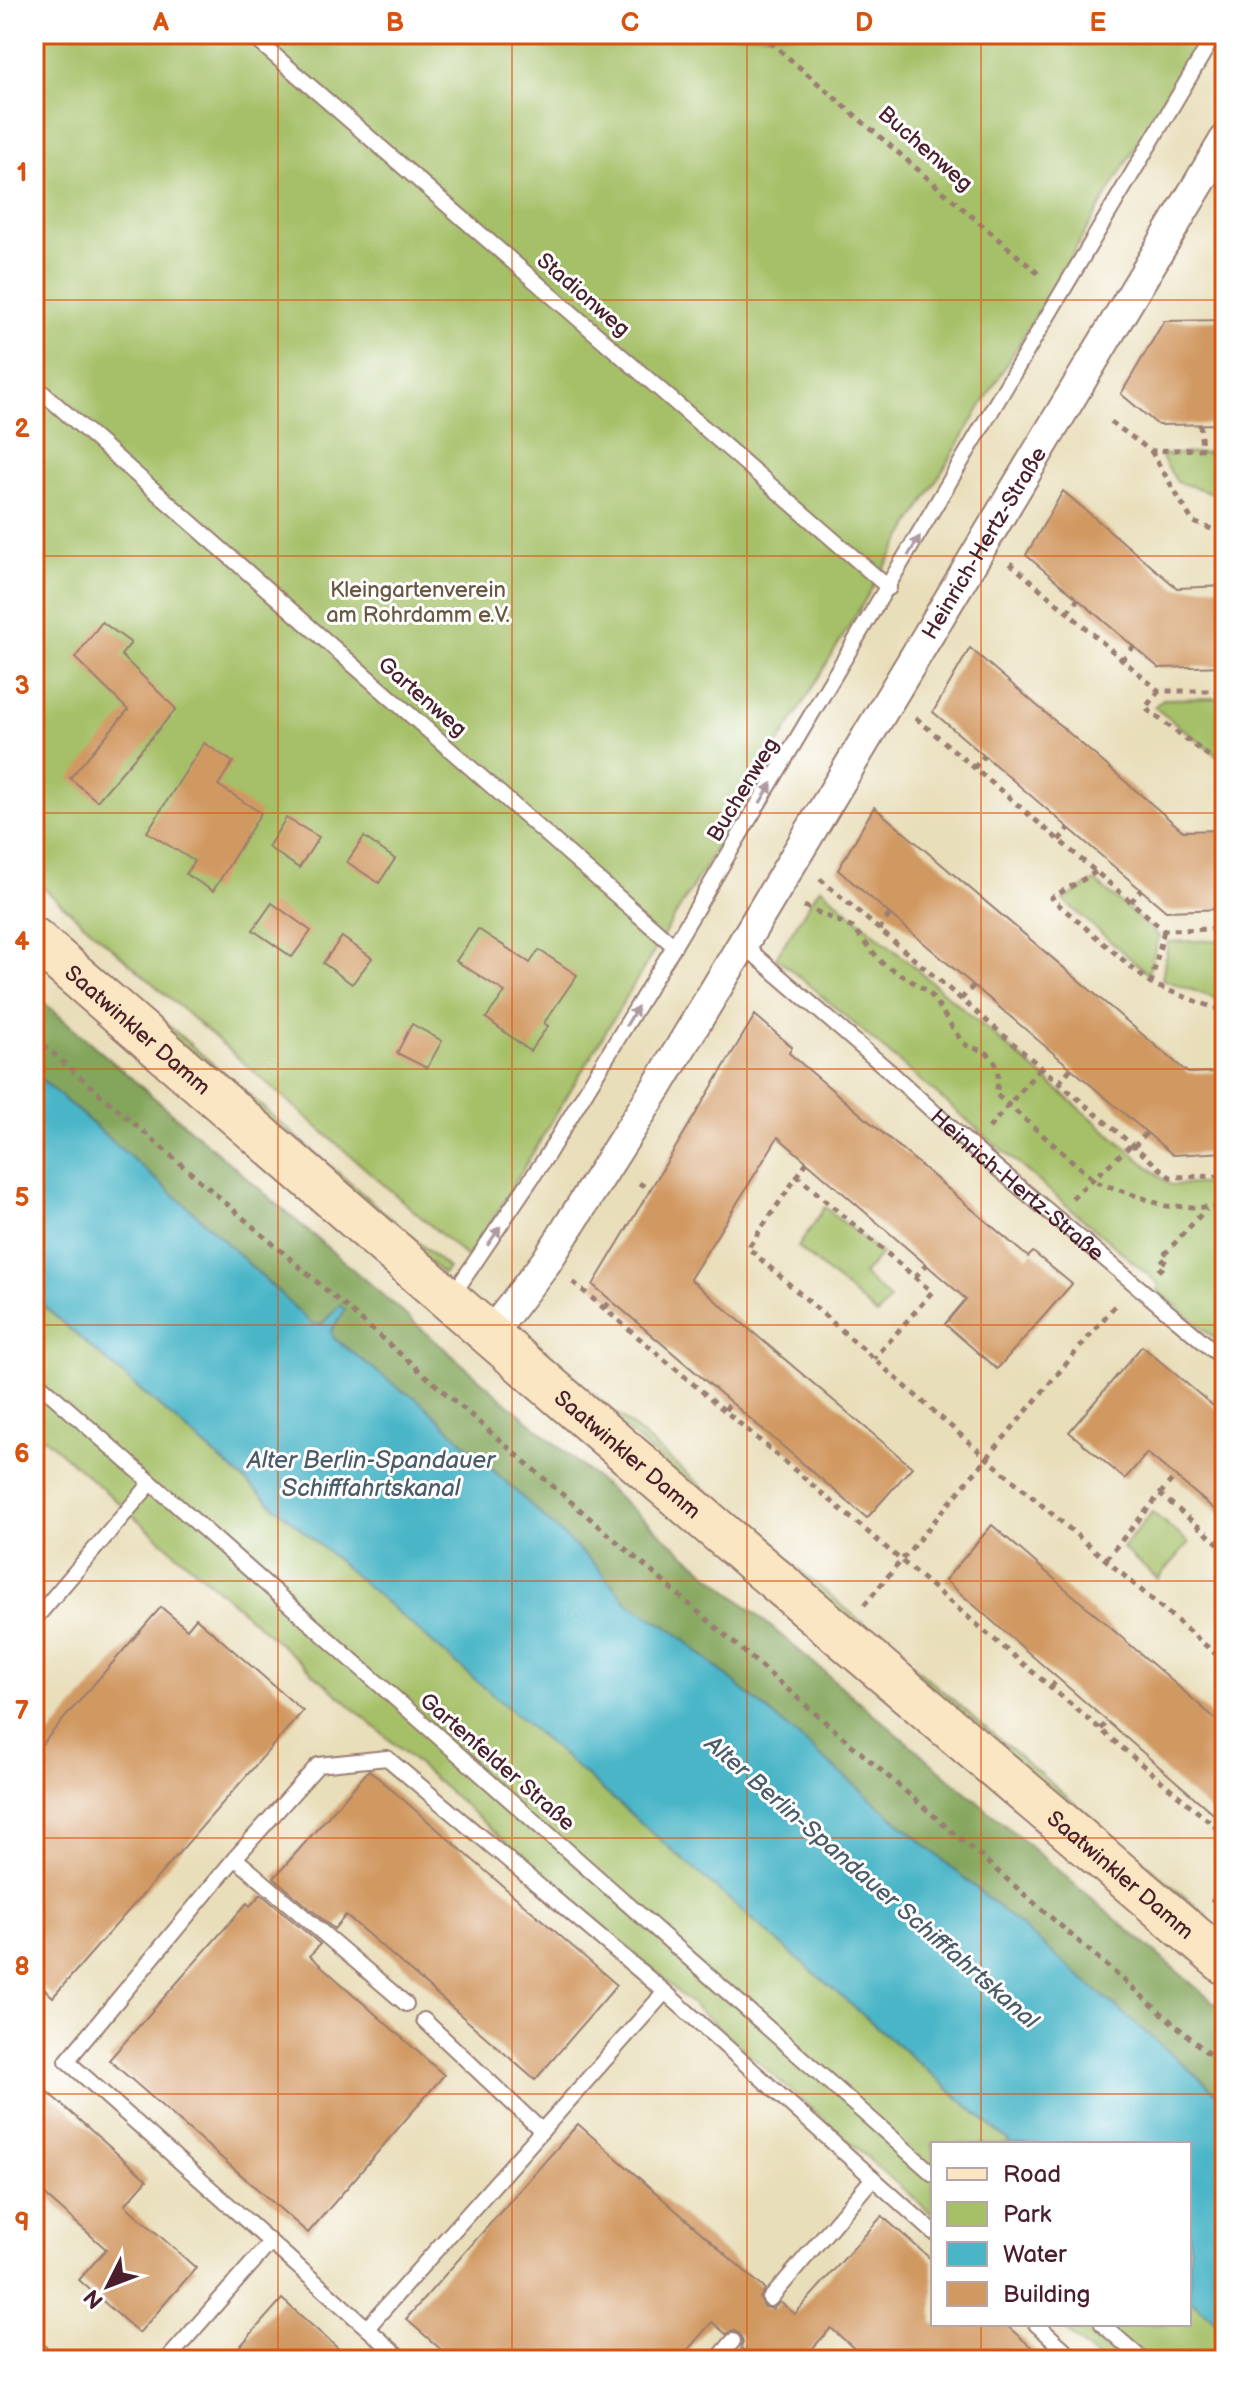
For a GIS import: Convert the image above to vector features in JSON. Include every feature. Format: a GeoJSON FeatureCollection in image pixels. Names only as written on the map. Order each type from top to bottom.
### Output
{"type":"FeatureCollection","features":[{"type":"Feature","properties":{"kind":"main road","name":"Saatwinkler Damm"},"geometry":{"type":"LineString","coordinates":[[34,939],[490,1335],[1225,1963]]}},
{"type":"Feature","properties":{"kind":"street","name":"Heinrich-Hertz-Straße"},"geometry":{"type":"LineString","coordinates":[[490,1335],[546,1262],[657,1087],[1225,140]]}},
{"type":"Feature","properties":{"kind":"lane","name":"Stadionweg"},"geometry":{"type":"LineString","coordinates":[[250,34],[889,588]]}},
{"type":"Feature","properties":{"kind":"lane","name":"Buchenweg"},"geometry":{"type":"LineString","coordinates":[[449,1299],[546,1157],[674,946],[1215,34]]}},
{"type":"Feature","properties":{"kind":"lane","name":"Gartenweg"},"geometry":{"type":"LineString","coordinates":[[34,385],[674,946]]}},
{"type":"Feature","properties":{"kind":"lane","name":"Heinrich-Hertz-Straße"},"geometry":{"type":"LineString","coordinates":[[742,944],[972,1147],[1225,1360]]}},
{"type":"Feature","properties":{"kind":"lane","name":"Gartenfelder Straße"},"geometry":{"type":"LineString","coordinates":[[34,1379],[931,2172]]}},
{"type":"Feature","properties":{"kind":"lane"},"geometry":{"type":"LineString","coordinates":[[34,1620],[151,1483]]}},
{"type":"Feature","properties":{"kind":"lane"},"geometry":{"type":"LineString","coordinates":[[403,2360],[67,2061],[235,1858],[318,1765],[387,1758],[665,1992],[931,2230]]}},
{"type":"Feature","properties":{"kind":"lane"},"geometry":{"type":"LineString","coordinates":[[235,1858],[406,2004]]}},
{"type":"Feature","properties":{"kind":"lane"},"geometry":{"type":"LineString","coordinates":[[367,2328],[665,1992]]}},
{"type":"Feature","properties":{"kind":"lane"},"geometry":{"type":"LineString","coordinates":[[424,2020],[542,2131]]}},
{"type":"Feature","properties":{"kind":"lane"},"geometry":{"type":"LineString","coordinates":[[770,2299],[873,2178]]}},
{"type":"Feature","properties":{"kind":"lane"},"geometry":{"type":"LineString","coordinates":[[167,2360],[270,2243]]}},
{"type":"Feature","properties":{"kind":"lane"},"geometry":{"type":"LineString","coordinates":[[1038,2326],[1076,2360]]}},
{"type":"Feature","properties":{"kind":"lane"},"geometry":{"type":"LineString","coordinates":[[1104,2326],[1143,2360]]}},
{"type":"Feature","properties":{"kind":"lane"},"geometry":{"type":"LineString","coordinates":[[717,2360],[733,2341]]}},
{"type":"Feature","properties":{"kind":"lane"},"geometry":{"type":"LineString","coordinates":[[34,2347],[49,2360]]}},
{"type":"Feature","properties":{"kind":"path","name":"Buchenweg"},"geometry":{"type":"LineString","coordinates":[[761,34],[1062,295]]}},
{"type":"Feature","properties":{"kind":"path"},"geometry":{"type":"LineString","coordinates":[[1111,422],[1151,451],[1193,522],[1225,534]]}},
{"type":"Feature","properties":{"kind":"path"},"geometry":{"type":"LineString","coordinates":[[1200,424],[1202,449]]}},
{"type":"Feature","properties":{"kind":"path"},"geometry":{"type":"LineString","coordinates":[[1151,451],[1225,448]]}},
{"type":"Feature","properties":{"kind":"path"},"geometry":{"type":"LineString","coordinates":[[1009,563],[1159,691],[1225,691]]}},
{"type":"Feature","properties":{"kind":"path"},"geometry":{"type":"LineString","coordinates":[[1067,612],[1078,599]]}},
{"type":"Feature","properties":{"kind":"path"},"geometry":{"type":"LineString","coordinates":[[1122,660],[1134,646]]}},
{"type":"Feature","properties":{"kind":"path"},"geometry":{"type":"LineString","coordinates":[[1159,691],[1145,708],[1225,768]]}},
{"type":"Feature","properties":{"kind":"path"},"geometry":{"type":"LineString","coordinates":[[916,717],[1164,930],[1225,929]]}},
{"type":"Feature","properties":{"kind":"path"},"geometry":{"type":"LineString","coordinates":[[974,768],[984,756]]}},
{"type":"Feature","properties":{"kind":"path"},"geometry":{"type":"LineString","coordinates":[[1059,840],[1069,828]]}},
{"type":"Feature","properties":{"kind":"path"},"geometry":{"type":"LineString","coordinates":[[794,860],[1170,1177],[1225,1176]]}},
{"type":"Feature","properties":{"kind":"path"},"geometry":{"type":"LineString","coordinates":[[1096,872],[1051,898],[1151,984],[1225,1012]]}},
{"type":"Feature","properties":{"kind":"path"},"geometry":{"type":"LineString","coordinates":[[1131,902],[1141,889]]}},
{"type":"Feature","properties":{"kind":"path"},"geometry":{"type":"LineString","coordinates":[[804,906],[853,928],[882,963],[929,992],[962,1042],[968,1048],[990,1054],[997,1065],[1000,1079],[996,1094],[1094,1178],[1166,1206],[1225,1208]]}},
{"type":"Feature","properties":{"kind":"path"},"geometry":{"type":"LineString","coordinates":[[879,930],[890,914]]}},
{"type":"Feature","properties":{"kind":"path"},"geometry":{"type":"LineString","coordinates":[[1151,984],[1164,930]]}},
{"type":"Feature","properties":{"kind":"path"},"geometry":{"type":"LineString","coordinates":[[961,999],[974,985]]}},
{"type":"Feature","properties":{"kind":"path"},"geometry":{"type":"LineString","coordinates":[[34,1037],[1225,2068]]}},
{"type":"Feature","properties":{"kind":"path"},"geometry":{"type":"LineString","coordinates":[[972,1147],[1041,1067]]}},
{"type":"Feature","properties":{"kind":"path"},"geometry":{"type":"LineString","coordinates":[[1059,1083],[1071,1068]]}},
{"type":"Feature","properties":{"kind":"path"},"geometry":{"type":"LineString","coordinates":[[1053,1214],[1147,1132]]}},
{"type":"Feature","properties":{"kind":"path"},"geometry":{"type":"LineString","coordinates":[[807,1162],[748,1248],[1225,1662]]}},
{"type":"Feature","properties":{"kind":"path"},"geometry":{"type":"LineString","coordinates":[[796,1175],[932,1292],[874,1359]]}},
{"type":"Feature","properties":{"kind":"path"},"geometry":{"type":"LineString","coordinates":[[639,1183],[650,1190]]}},
{"type":"Feature","properties":{"kind":"path"},"geometry":{"type":"LineString","coordinates":[[860,1609],[1137,1286],[1167,1264],[1161,1258],[1206,1209]]}},
{"type":"Feature","properties":{"kind":"path"},"geometry":{"type":"LineString","coordinates":[[546,1262],[605,1308],[1225,1835]]}},
{"type":"Feature","properties":{"kind":"path"},"geometry":{"type":"LineString","coordinates":[[915,1277],[927,1264]]}},
{"type":"Feature","properties":{"kind":"path"},"geometry":{"type":"LineString","coordinates":[[605,1308],[610,1301]]}},
{"type":"Feature","properties":{"kind":"path"},"geometry":{"type":"LineString","coordinates":[[725,1410],[731,1402]]}},
{"type":"Feature","properties":{"kind":"path"},"geometry":{"type":"LineString","coordinates":[[1106,1559],[1175,1476]]}},
{"type":"Feature","properties":{"kind":"path"},"geometry":{"type":"LineString","coordinates":[[1160,1494],[1225,1549]]}},
{"type":"Feature","properties":{"kind":"path"},"geometry":{"type":"LineString","coordinates":[[1218,1656],[1225,1647]]}},
{"type":"Feature","properties":{"kind":"path"},"geometry":{"type":"LineString","coordinates":[[1051,1687],[1058,1679]]}},
{"type":"Feature","properties":{"kind":"path"},"geometry":{"type":"LineString","coordinates":[[1101,1729],[1108,1721]]}},
{"type":"Feature","properties":{"kind":"path"},"geometry":{"type":"LineString","coordinates":[[1209,1905],[1225,1887]]}},
{"type":"Feature","properties":{"kind":"green space","name":"Kleingartenverein am Rohrdamm e.V."},"geometry":{"type":"Polygon","coordinates":[[[34,34],[1202,34],[469,1259],[34,880],[34,34]]]}},
{"type":"Feature","properties":{"kind":"green space"},"geometry":{"type":"Polygon","coordinates":[[[1216,452],[1216,494],[1177,482],[1160,455],[1216,452]]]}},
{"type":"Feature","properties":{"kind":"green space"},"geometry":{"type":"Polygon","coordinates":[[[1225,698],[1225,761],[1154,707],[1163,699],[1225,698]]]}},
{"type":"Feature","properties":{"kind":"green space"},"geometry":{"type":"Polygon","coordinates":[[[1095,881],[1159,936],[1148,974],[1063,900],[1095,881]]]}},
{"type":"Feature","properties":{"kind":"green space"},"geometry":{"type":"Polygon","coordinates":[[[820,887],[1170,1185],[1225,1183],[1225,1347],[1157,1290],[1160,1285],[776,957],[820,887]]]}},
{"type":"Feature","properties":{"kind":"green space"},"geometry":{"type":"Polygon","coordinates":[[[34,909],[448,1268],[443,1274],[34,919],[34,909]]]}},
{"type":"Feature","properties":{"kind":"green space"},"geometry":{"type":"Polygon","coordinates":[[[1220,940],[1222,1001],[1162,979],[1168,942],[1220,940]]]}},
{"type":"Feature","properties":{"kind":"green space"},"geometry":{"type":"Polygon","coordinates":[[[34,994],[513,1408],[1225,2012],[1225,2100],[675,1632],[628,1603],[598,1568],[415,1397],[402,1391],[333,1338],[330,1331],[345,1310],[340,1305],[322,1324],[312,1324],[197,1215],[34,1073],[34,994]]]}},
{"type":"Feature","properties":{"kind":"green space"},"geometry":{"type":"Polygon","coordinates":[[[825,1207],[881,1254],[863,1275],[890,1299],[877,1315],[798,1247],[825,1207]]]}},
{"type":"Feature","properties":{"kind":"green space"},"geometry":{"type":"Polygon","coordinates":[[[34,1298],[1010,2142],[931,2142],[931,2213],[34,1429],[34,1298]]]}},
{"type":"Feature","properties":{"kind":"green space"},"geometry":{"type":"Polygon","coordinates":[[[564,1369],[1207,1916],[1203,1921],[561,1375],[564,1369]]]}},
{"type":"Feature","properties":{"kind":"green space"},"geometry":{"type":"Polygon","coordinates":[[[1152,1512],[1189,1543],[1158,1579],[1122,1548],[1152,1512]]]}},
{"type":"Feature","properties":{"kind":"green space"},"geometry":{"type":"Polygon","coordinates":[[[1191,2300],[1225,2329],[1225,2360],[1099,2360],[1060,2326],[1191,2326],[1191,2300]]]}},
{"type":"Feature","properties":{"kind":"water","name":"Alter Berlin-Spandauer Schifffahrtskanal"},"geometry":{"type":"Polygon","coordinates":[[[34,1073],[197,1215],[312,1324],[322,1324],[340,1305],[345,1310],[331,1331],[334,1338],[402,1391],[415,1397],[598,1568],[628,1603],[675,1632],[1225,2100],[1225,2329],[1191,2300],[1191,2142],[1010,2142],[34,1298],[34,1073]]]}},
{"type":"Feature","properties":{"kind":"building"},"geometry":{"type":"Polygon","coordinates":[[[1225,320],[1225,424],[1158,425],[1121,394],[1164,321],[1225,320]]]}},
{"type":"Feature","properties":{"kind":"building"},"geometry":{"type":"Polygon","coordinates":[[[1063,491],[1177,588],[1225,586],[1225,666],[1159,668],[1026,555],[1063,491]]]}},
{"type":"Feature","properties":{"kind":"building"},"geometry":{"type":"Polygon","coordinates":[[[102,622],[131,643],[121,655],[176,709],[97,801],[70,778],[128,710],[75,658],[102,622]]]}},
{"type":"Feature","properties":{"kind":"building"},"geometry":{"type":"Polygon","coordinates":[[[970,648],[1183,831],[1225,830],[1225,909],[1166,911],[933,712],[970,648]]]}},
{"type":"Feature","properties":{"kind":"building"},"geometry":{"type":"Polygon","coordinates":[[[204,743],[233,762],[218,785],[261,813],[213,891],[186,874],[194,861],[147,832],[204,743]]]}},
{"type":"Feature","properties":{"kind":"building"},"geometry":{"type":"Polygon","coordinates":[[[874,807],[1188,1073],[1225,1072],[1225,1152],[1173,1155],[838,870],[874,807]]]}},
{"type":"Feature","properties":{"kind":"building"},"geometry":{"type":"Polygon","coordinates":[[[286,818],[319,837],[299,868],[268,847],[286,818]]]}},
{"type":"Feature","properties":{"kind":"building"},"geometry":{"type":"Polygon","coordinates":[[[364,837],[395,859],[379,883],[347,862],[364,837]]]}},
{"type":"Feature","properties":{"kind":"building"},"geometry":{"type":"Polygon","coordinates":[[[272,903],[311,931],[292,957],[253,930],[272,903]]]}},
{"type":"Feature","properties":{"kind":"building"},"geometry":{"type":"Polygon","coordinates":[[[478,929],[530,963],[539,950],[577,975],[544,1023],[548,1026],[530,1051],[486,1018],[505,992],[456,961],[478,929]]]}},
{"type":"Feature","properties":{"kind":"building"},"geometry":{"type":"Polygon","coordinates":[[[342,937],[372,958],[352,984],[323,963],[342,937]]]}},
{"type":"Feature","properties":{"kind":"building"},"geometry":{"type":"Polygon","coordinates":[[[755,1015],[792,1047],[789,1053],[1028,1257],[1033,1252],[1072,1284],[997,1369],[945,1324],[966,1299],[778,1137],[690,1279],[912,1467],[867,1518],[593,1285],[755,1015]]]}},
{"type":"Feature","properties":{"kind":"building"},"geometry":{"type":"Polygon","coordinates":[[[412,1024],[442,1041],[427,1068],[397,1053],[412,1024]]]}},
{"type":"Feature","properties":{"kind":"building"},"geometry":{"type":"Polygon","coordinates":[[[1142,1346],[1225,1416],[1225,1518],[1147,1453],[1125,1479],[1069,1432],[1142,1346]]]}},
{"type":"Feature","properties":{"kind":"building"},"geometry":{"type":"Polygon","coordinates":[[[992,1525],[1225,1727],[1225,1824],[945,1580],[992,1525]]]}},
{"type":"Feature","properties":{"kind":"building"},"geometry":{"type":"Polygon","coordinates":[[[161,1607],[187,1629],[196,1618],[303,1711],[53,1997],[34,1980],[34,1753],[161,1607]]]}},
{"type":"Feature","properties":{"kind":"building"},"geometry":{"type":"Polygon","coordinates":[[[369,1770],[617,1985],[535,2080],[346,1915],[334,1929],[274,1878],[369,1770]]]}},
{"type":"Feature","properties":{"kind":"building"},"geometry":{"type":"Polygon","coordinates":[[[261,1894],[320,1944],[310,1956],[444,2075],[308,2233],[109,2060],[247,1903],[250,1906],[261,1894]]]}},
{"type":"Feature","properties":{"kind":"building"},"geometry":{"type":"Polygon","coordinates":[[[34,2080],[147,2180],[125,2205],[196,2268],[139,2333],[79,2280],[106,2249],[34,2185],[34,2080]]]}},
{"type":"Feature","properties":{"kind":"building"},"geometry":{"type":"Polygon","coordinates":[[[578,2124],[765,2289],[760,2298],[764,2307],[773,2309],[780,2302],[795,2314],[882,2216],[931,2259],[931,2326],[1007,2326],[1046,2360],[867,2360],[831,2328],[802,2360],[755,2360],[741,2348],[743,2342],[740,2334],[734,2331],[726,2334],[712,2322],[679,2360],[453,2360],[406,2319],[578,2124]]]}},
{"type":"Feature","properties":{"kind":"building"},"geometry":{"type":"Polygon","coordinates":[[[282,2299],[351,2360],[228,2360],[282,2299]]]}}]}
